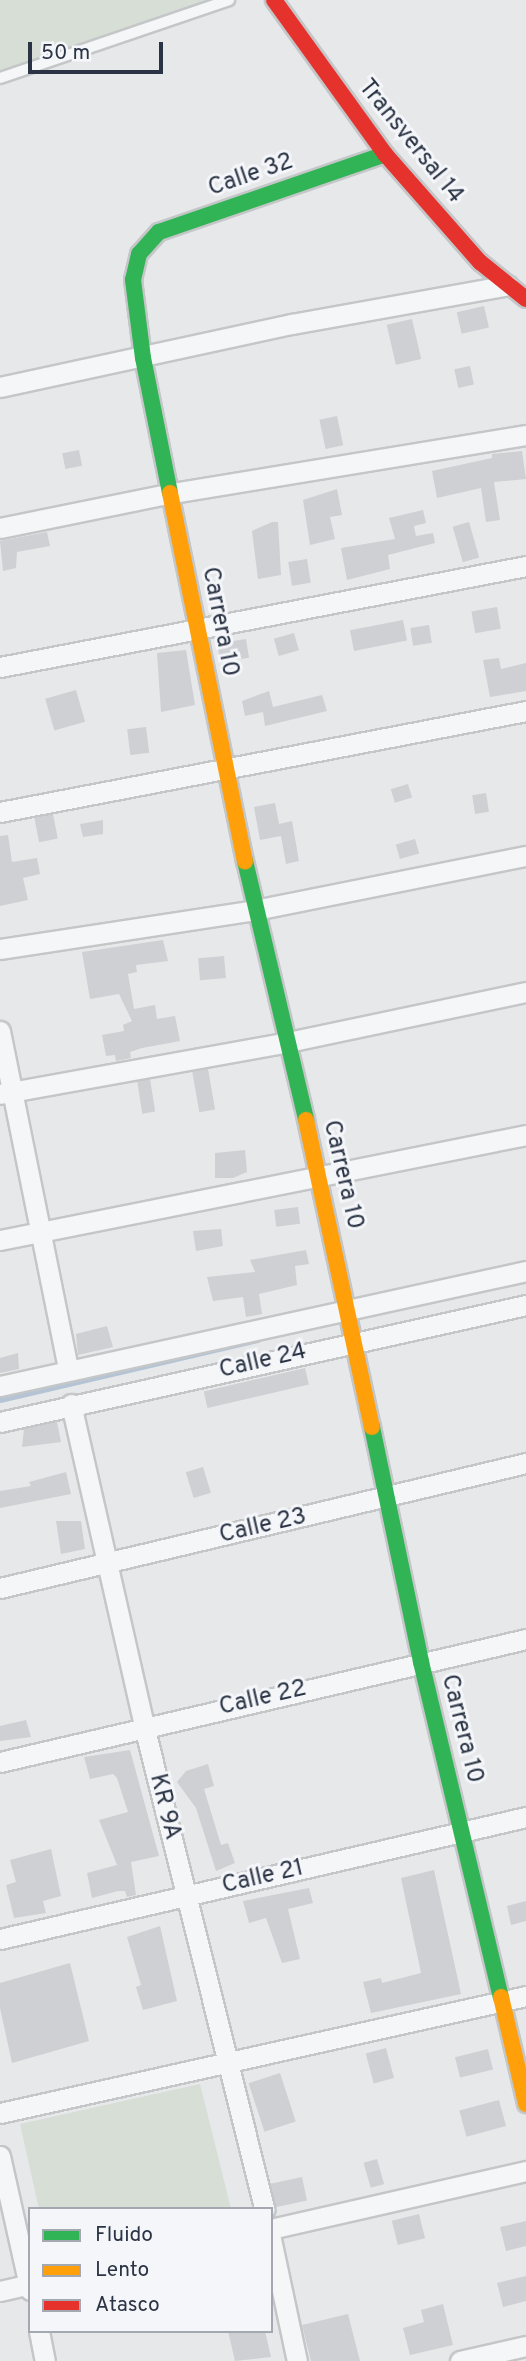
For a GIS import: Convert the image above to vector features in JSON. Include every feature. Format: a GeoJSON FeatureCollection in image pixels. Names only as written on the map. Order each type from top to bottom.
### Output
{"type":"FeatureCollection","features":[{"type":"Feature","properties":{"kind":"street","name":"Transversal 14"},"geometry":{"type":"LineString","coordinates":[[274,0],[385,154],[480,262],[526,299]]}},
{"type":"Feature","properties":{"kind":"street","name":"Calle 32"},"geometry":{"type":"LineString","coordinates":[[139,254],[159,232],[385,154]]}},
{"type":"Feature","properties":{"kind":"street","name":"Carrera 10"},"geometry":{"type":"LineString","coordinates":[[139,254],[133,280],[143,358],[172,493],[224,768],[255,910],[320,1176],[421,1662],[464,1831],[526,2104]]}},
{"type":"Feature","properties":{"kind":"street"},"geometry":{"type":"LineString","coordinates":[[0,387],[292,324],[508,285]]}},
{"type":"Feature","properties":{"kind":"street"},"geometry":{"type":"LineString","coordinates":[[0,528],[172,493],[526,435]]}},
{"type":"Feature","properties":{"kind":"street"},"geometry":{"type":"LineString","coordinates":[[0,667],[526,566]]}},
{"type":"Feature","properties":{"kind":"street"},"geometry":{"type":"LineString","coordinates":[[0,813],[526,711]]}},
{"type":"Feature","properties":{"kind":"street"},"geometry":{"type":"LineString","coordinates":[[0,949],[255,910],[526,856]]}},
{"type":"Feature","properties":{"kind":"street"},"geometry":{"type":"LineString","coordinates":[[7,1093],[288,1042],[526,992]]}},
{"type":"Feature","properties":{"kind":"street"},"geometry":{"type":"LineString","coordinates":[[0,1031],[7,1093],[40,1232],[68,1369]]}},
{"type":"Feature","properties":{"kind":"street"},"geometry":{"type":"LineString","coordinates":[[0,1240],[526,1135]]}},
{"type":"Feature","properties":{"kind":"street","name":"Calle 24"},"geometry":{"type":"LineString","coordinates":[[0,1386],[526,1270]]}},
{"type":"Feature","properties":{"kind":"street","name":"Calle 24"},"geometry":{"type":"LineString","coordinates":[[0,1422],[354,1339],[526,1305]]}},
{"type":"Feature","properties":{"kind":"street","name":"KR 9A"},"geometry":{"type":"LineString","coordinates":[[71,1405],[144,1726],[264,2207]]}},
{"type":"Feature","properties":{"kind":"street","name":"Calle 23"},"geometry":{"type":"LineString","coordinates":[[0,1588],[526,1464]]}},
{"type":"Feature","properties":{"kind":"street","name":"Calle 22"},"geometry":{"type":"LineString","coordinates":[[0,1762],[144,1726],[526,1639]]}},
{"type":"Feature","properties":{"kind":"street","name":"Calle 21"},"geometry":{"type":"LineString","coordinates":[[0,1939],[526,1818]]}},
{"type":"Feature","properties":{"kind":"street"},"geometry":{"type":"LineString","coordinates":[[0,2113],[526,1996]]}},
{"type":"Feature","properties":{"kind":"street"},"geometry":{"type":"LineString","coordinates":[[0,2156],[28,2282]]}},
{"type":"Feature","properties":{"kind":"street"},"geometry":{"type":"LineString","coordinates":[[273,2229],[526,2171]]}},
{"type":"Feature","properties":{"kind":"street"},"geometry":{"type":"LineString","coordinates":[[273,2248],[298,2361]]}},
{"type":"Feature","properties":{"kind":"street"},"geometry":{"type":"LineString","coordinates":[[0,2291],[28,2286]]}},
{"type":"Feature","properties":{"kind":"street"},"geometry":{"type":"LineString","coordinates":[[39,2333],[46,2361]]}},
{"type":"Feature","properties":{"kind":"street"},"geometry":{"type":"LineString","coordinates":[[460,2361],[526,2346]]}},
{"type":"Feature","properties":{"kind":"lane"},"geometry":{"type":"LineString","coordinates":[[0,78],[229,0]]}},
{"type":"Feature","properties":{"kind":"shaded area"},"geometry":{"type":"Polygon","coordinates":[[[0,0],[210,0],[0,76],[0,0]]]}},
{"type":"Feature","properties":{"kind":"shaded area"},"geometry":{"type":"Polygon","coordinates":[[[200,2084],[231,2207],[39,2207],[20,2124],[200,2084]]]}},
{"type":"Feature","properties":{"kind":"building"},"geometry":{"type":"Polygon","coordinates":[[[484,306],[489,327],[462,334],[457,312],[484,306]]]}},
{"type":"Feature","properties":{"kind":"building"},"geometry":{"type":"Polygon","coordinates":[[[412,319],[421,359],[396,365],[387,325],[412,319]]]}},
{"type":"Feature","properties":{"kind":"building"},"geometry":{"type":"Polygon","coordinates":[[[470,366],[474,385],[458,388],[454,369],[470,366]]]}},
{"type":"Feature","properties":{"kind":"building"},"geometry":{"type":"Polygon","coordinates":[[[337,416],[343,445],[326,449],[319,420],[337,416]]]}},
{"type":"Feature","properties":{"kind":"building"},"geometry":{"type":"Polygon","coordinates":[[[79,450],[82,466],[65,469],[62,453],[79,450]]]}},
{"type":"Feature","properties":{"kind":"building"},"geometry":{"type":"Polygon","coordinates":[[[522,451],[526,479],[494,482],[500,520],[486,522],[481,488],[437,498],[432,471],[492,458],[492,454],[522,451]]]}},
{"type":"Feature","properties":{"kind":"building"},"geometry":{"type":"Polygon","coordinates":[[[337,489],[342,515],[330,517],[335,539],[310,545],[303,500],[337,489]]]}},
{"type":"Feature","properties":{"kind":"building"},"geometry":{"type":"Polygon","coordinates":[[[423,510],[426,523],[414,526],[416,536],[433,533],[435,543],[388,555],[390,569],[347,580],[341,548],[395,539],[389,518],[423,510]]]}},
{"type":"Feature","properties":{"kind":"building"},"geometry":{"type":"Polygon","coordinates":[[[278,522],[281,575],[258,579],[252,531],[278,522]]]}},
{"type":"Feature","properties":{"kind":"building"},"geometry":{"type":"Polygon","coordinates":[[[469,522],[479,558],[463,562],[453,527],[469,522]]]}},
{"type":"Feature","properties":{"kind":"building"},"geometry":{"type":"Polygon","coordinates":[[[47,532],[50,546],[17,552],[16,568],[3,571],[0,541],[47,532]]]}},
{"type":"Feature","properties":{"kind":"building"},"geometry":{"type":"Polygon","coordinates":[[[307,559],[311,583],[292,586],[288,562],[307,559]]]}},
{"type":"Feature","properties":{"kind":"building"},"geometry":{"type":"Polygon","coordinates":[[[497,607],[501,629],[475,633],[471,612],[497,607]]]}},
{"type":"Feature","properties":{"kind":"building"},"geometry":{"type":"Polygon","coordinates":[[[403,620],[407,641],[354,651],[350,630],[403,620]]]}},
{"type":"Feature","properties":{"kind":"building"},"geometry":{"type":"Polygon","coordinates":[[[429,625],[432,643],[413,646],[410,628],[429,625]]]}},
{"type":"Feature","properties":{"kind":"building"},"geometry":{"type":"Polygon","coordinates":[[[294,633],[299,650],[279,656],[274,639],[294,633]]]}},
{"type":"Feature","properties":{"kind":"building"},"geometry":{"type":"Polygon","coordinates":[[[246,639],[249,658],[220,662],[217,644],[246,639]]]}},
{"type":"Feature","properties":{"kind":"building"},"geometry":{"type":"Polygon","coordinates":[[[186,650],[195,705],[161,712],[157,653],[186,650]]]}},
{"type":"Feature","properties":{"kind":"building"},"geometry":{"type":"Polygon","coordinates":[[[499,658],[501,669],[526,663],[526,691],[490,697],[483,660],[499,658]]]}},
{"type":"Feature","properties":{"kind":"building"},"geometry":{"type":"Polygon","coordinates":[[[76,690],[85,722],[54,731],[45,699],[76,690]]]}},
{"type":"Feature","properties":{"kind":"building"},"geometry":{"type":"Polygon","coordinates":[[[269,691],[273,707],[322,695],[327,711],[265,726],[263,712],[245,716],[242,701],[269,691]]]}},
{"type":"Feature","properties":{"kind":"building"},"geometry":{"type":"Polygon","coordinates":[[[146,727],[149,753],[130,755],[127,729],[146,727]]]}},
{"type":"Feature","properties":{"kind":"building"},"geometry":{"type":"Polygon","coordinates":[[[408,784],[412,797],[395,803],[391,789],[408,784]]]}},
{"type":"Feature","properties":{"kind":"building"},"geometry":{"type":"Polygon","coordinates":[[[486,793],[489,812],[475,814],[472,795],[486,793]]]}},
{"type":"Feature","properties":{"kind":"building"},"geometry":{"type":"Polygon","coordinates":[[[275,803],[279,824],[292,821],[299,861],[286,864],[281,836],[260,840],[254,807],[275,803]]]}},
{"type":"Feature","properties":{"kind":"building"},"geometry":{"type":"Polygon","coordinates":[[[53,814],[58,839],[39,842],[34,818],[53,814]]]}},
{"type":"Feature","properties":{"kind":"building"},"geometry":{"type":"Polygon","coordinates":[[[103,820],[103,834],[83,837],[80,824],[103,820]]]}},
{"type":"Feature","properties":{"kind":"building"},"geometry":{"type":"Polygon","coordinates":[[[8,835],[12,862],[37,858],[40,874],[23,878],[28,900],[0,906],[0,836],[8,835]]]}},
{"type":"Feature","properties":{"kind":"building"},"geometry":{"type":"Polygon","coordinates":[[[415,839],[419,853],[400,859],[396,845],[415,839]]]}},
{"type":"Feature","properties":{"kind":"building"},"geometry":{"type":"Polygon","coordinates":[[[163,940],[168,961],[136,965],[137,972],[128,974],[134,1009],[155,1005],[157,1019],[175,1016],[180,1041],[142,1048],[130,1052],[131,1058],[116,1061],[115,1055],[106,1056],[102,1035],[124,1031],[123,1025],[132,1021],[119,994],[90,999],[82,952],[163,940]]]}},
{"type":"Feature","properties":{"kind":"building"},"geometry":{"type":"Polygon","coordinates":[[[224,956],[226,978],[200,980],[198,958],[224,956]]]}},
{"type":"Feature","properties":{"kind":"building"},"geometry":{"type":"Polygon","coordinates":[[[208,1069],[215,1109],[199,1112],[192,1072],[208,1069]]]}},
{"type":"Feature","properties":{"kind":"building"},"geometry":{"type":"Polygon","coordinates":[[[150,1079],[155,1112],[142,1114],[137,1081],[150,1079]]]}},
{"type":"Feature","properties":{"kind":"building"},"geometry":{"type":"Polygon","coordinates":[[[245,1150],[247,1172],[233,1178],[215,1178],[215,1153],[245,1150]]]}},
{"type":"Feature","properties":{"kind":"building"},"geometry":{"type":"Polygon","coordinates":[[[298,1207],[300,1224],[276,1227],[274,1210],[298,1207]]]}},
{"type":"Feature","properties":{"kind":"building"},"geometry":{"type":"Polygon","coordinates":[[[221,1229],[223,1246],[196,1251],[193,1231],[221,1229]]]}},
{"type":"Feature","properties":{"kind":"building"},"geometry":{"type":"Polygon","coordinates":[[[306,1250],[309,1264],[295,1266],[297,1285],[259,1294],[262,1314],[246,1317],[243,1297],[213,1301],[207,1277],[255,1272],[250,1260],[306,1250]]]}},
{"type":"Feature","properties":{"kind":"building"},"geometry":{"type":"Polygon","coordinates":[[[107,1326],[113,1347],[78,1355],[76,1334],[107,1326]]]}},
{"type":"Feature","properties":{"kind":"building"},"geometry":{"type":"Polygon","coordinates":[[[18,1353],[19,1369],[0,1373],[0,1358],[18,1353]]]}},
{"type":"Feature","properties":{"kind":"building"},"geometry":{"type":"Polygon","coordinates":[[[305,1368],[309,1385],[207,1408],[204,1391],[305,1368]]]}},
{"type":"Feature","properties":{"kind":"building"},"geometry":{"type":"Polygon","coordinates":[[[57,1422],[61,1442],[22,1447],[24,1429],[57,1422]]]}},
{"type":"Feature","properties":{"kind":"building"},"geometry":{"type":"Polygon","coordinates":[[[203,1467],[211,1493],[194,1498],[186,1472],[203,1467]]]}},
{"type":"Feature","properties":{"kind":"building"},"geometry":{"type":"Polygon","coordinates":[[[66,1472],[71,1494],[0,1508],[0,1491],[31,1486],[29,1482],[66,1472]]]}},
{"type":"Feature","properties":{"kind":"building"},"geometry":{"type":"Polygon","coordinates":[[[56,1521],[81,1521],[85,1549],[61,1554],[56,1521]]]}},
{"type":"Feature","properties":{"kind":"building"},"geometry":{"type":"Polygon","coordinates":[[[26,1720],[31,1737],[0,1741],[0,1726],[26,1720]]]}},
{"type":"Feature","properties":{"kind":"building"},"geometry":{"type":"Polygon","coordinates":[[[130,1750],[159,1856],[131,1862],[136,1895],[127,1897],[125,1891],[118,1891],[92,1898],[87,1873],[117,1865],[99,1820],[128,1812],[117,1778],[113,1774],[90,1779],[84,1757],[130,1750]]]}},
{"type":"Feature","properties":{"kind":"building"},"geometry":{"type":"Polygon","coordinates":[[[208,1764],[214,1786],[204,1789],[221,1845],[228,1843],[235,1863],[216,1871],[196,1808],[177,1782],[186,1771],[208,1764]]]}},
{"type":"Feature","properties":{"kind":"building"},"geometry":{"type":"Polygon","coordinates":[[[51,1849],[61,1896],[43,1901],[46,1913],[14,1918],[6,1885],[16,1882],[10,1860],[51,1849]]]}},
{"type":"Feature","properties":{"kind":"building"},"geometry":{"type":"Polygon","coordinates":[[[434,1870],[461,1994],[371,2013],[363,1982],[381,1978],[382,1983],[421,1973],[401,1878],[434,1870]]]}},
{"type":"Feature","properties":{"kind":"building"},"geometry":{"type":"Polygon","coordinates":[[[309,1888],[313,1903],[288,1909],[300,1959],[282,1963],[266,1918],[249,1923],[243,1901],[309,1888]]]}},
{"type":"Feature","properties":{"kind":"building"},"geometry":{"type":"Polygon","coordinates":[[[526,1901],[526,1921],[511,1925],[507,1906],[526,1901]]]}},
{"type":"Feature","properties":{"kind":"building"},"geometry":{"type":"Polygon","coordinates":[[[160,1926],[177,2001],[143,2010],[136,1987],[141,1985],[127,1937],[160,1926]]]}},
{"type":"Feature","properties":{"kind":"building"},"geometry":{"type":"Polygon","coordinates":[[[70,1963],[89,2041],[12,2063],[0,2008],[0,1983],[70,1963]]]}},
{"type":"Feature","properties":{"kind":"building"},"geometry":{"type":"Polygon","coordinates":[[[386,2048],[394,2078],[374,2083],[366,2053],[386,2048]]]}},
{"type":"Feature","properties":{"kind":"building"},"geometry":{"type":"Polygon","coordinates":[[[488,2049],[493,2069],[460,2078],[455,2057],[488,2049]]]}},
{"type":"Feature","properties":{"kind":"building"},"geometry":{"type":"Polygon","coordinates":[[[280,2073],[296,2122],[264,2132],[249,2083],[280,2073]]]}},
{"type":"Feature","properties":{"kind":"building"},"geometry":{"type":"Polygon","coordinates":[[[499,2100],[506,2126],[466,2137],[459,2111],[499,2100]]]}},
{"type":"Feature","properties":{"kind":"building"},"geometry":{"type":"Polygon","coordinates":[[[377,2159],[384,2184],[371,2188],[364,2163],[377,2159]]]}},
{"type":"Feature","properties":{"kind":"building"},"geometry":{"type":"Polygon","coordinates":[[[302,2177],[307,2200],[276,2207],[271,2184],[302,2177]]]}},
{"type":"Feature","properties":{"kind":"building"},"geometry":{"type":"Polygon","coordinates":[[[419,2214],[425,2238],[398,2245],[392,2221],[419,2214]]]}},
{"type":"Feature","properties":{"kind":"building"},"geometry":{"type":"Polygon","coordinates":[[[526,2221],[526,2246],[506,2251],[500,2227],[526,2221]]]}},
{"type":"Feature","properties":{"kind":"building"},"geometry":{"type":"Polygon","coordinates":[[[526,2276],[526,2301],[503,2307],[497,2283],[526,2276]]]}},
{"type":"Feature","properties":{"kind":"building"},"geometry":{"type":"Polygon","coordinates":[[[443,2304],[453,2345],[410,2355],[403,2328],[424,2322],[421,2310],[443,2304]]]}},
{"type":"Feature","properties":{"kind":"building"},"geometry":{"type":"Polygon","coordinates":[[[348,2314],[360,2361],[311,2361],[302,2325],[348,2314]]]}},
{"type":"Feature","properties":{"kind":"building"},"geometry":{"type":"Polygon","coordinates":[[[228,2333],[265,2333],[271,2357],[235,2361],[228,2333]]]}},
{"type":"Feature","properties":{"kind":"waterway"},"geometry":{"type":"LineString","coordinates":[[0,1400],[257,1340]]}},
{"type":"Feature","properties":{"kind":"traffic: fast"},"geometry":{"type":"LineString","coordinates":[[170,493],[143,358],[133,280],[139,254],[159,232],[385,154]]}},
{"type":"Feature","properties":{"kind":"traffic: fast"},"geometry":{"type":"LineString","coordinates":[[245,861],[306,1120]]}},
{"type":"Feature","properties":{"kind":"traffic: fast"},"geometry":{"type":"LineString","coordinates":[[372,1427],[421,1662],[501,1997]]}},
{"type":"Feature","properties":{"kind":"traffic: slow"},"geometry":{"type":"LineString","coordinates":[[170,493],[245,861]]}},
{"type":"Feature","properties":{"kind":"traffic: slow"},"geometry":{"type":"LineString","coordinates":[[306,1120],[372,1427]]}},
{"type":"Feature","properties":{"kind":"traffic: slow"},"geometry":{"type":"LineString","coordinates":[[501,1997],[526,2104]]}},
{"type":"Feature","properties":{"kind":"traffic: jam"},"geometry":{"type":"LineString","coordinates":[[274,0],[385,154],[480,262],[526,299]]}}]}
